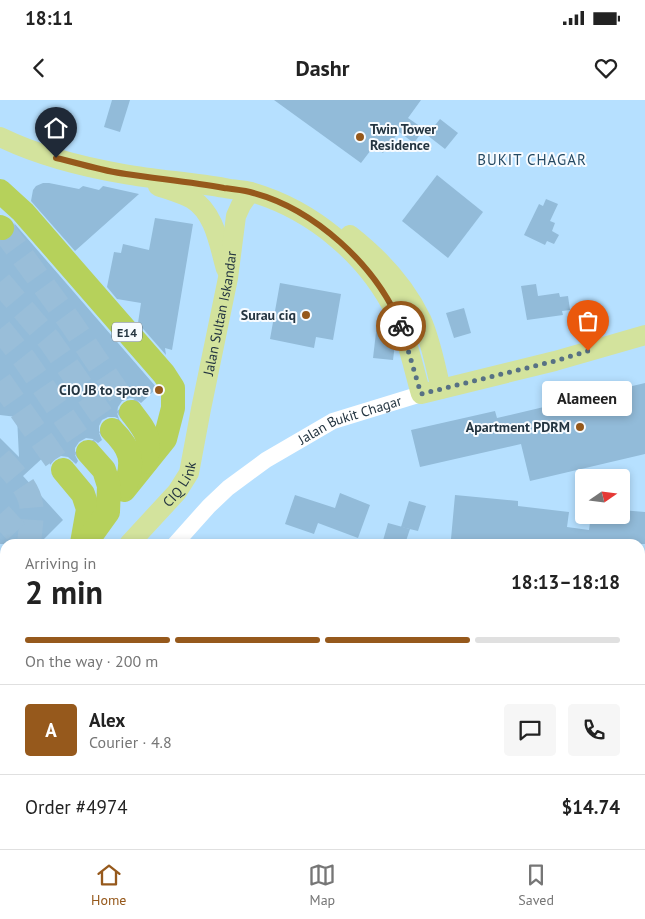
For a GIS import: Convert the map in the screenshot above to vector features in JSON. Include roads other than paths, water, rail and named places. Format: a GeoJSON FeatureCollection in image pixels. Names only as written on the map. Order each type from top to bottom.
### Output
{"type":"FeatureCollection","features":[{"type":"Feature","properties":{"kind":"highway","name":"E14"},"geometry":{"type":"LineString","coordinates":[[0,191],[26,216],[164,374],[173,388],[173,408],[165,439],[87,539]]}},
{"type":"Feature","properties":{"kind":"highway"},"geometry":{"type":"LineString","coordinates":[[131,412],[144,429],[149,444],[146,462]]}},
{"type":"Feature","properties":{"kind":"highway","name":"E14"},"geometry":{"type":"LineString","coordinates":[[112,430],[125,443],[130,459],[130,476],[124,490]]}},
{"type":"Feature","properties":{"kind":"highway"},"geometry":{"type":"LineString","coordinates":[[88,452],[104,470],[109,486],[108,512]]}},
{"type":"Feature","properties":{"kind":"highway","name":"E14"},"geometry":{"type":"LineString","coordinates":[[63,470],[83,494],[88,510],[84,539]]}},
{"type":"Feature","properties":{"kind":"main road"},"geometry":{"type":"LineString","coordinates":[[0,128],[11,134],[50,146],[225,184],[277,202],[324,229],[344,244],[356,257],[396,313],[406,338],[421,394]]}},
{"type":"Feature","properties":{"kind":"main road"},"geometry":{"type":"LineString","coordinates":[[0,138],[39,153],[124,174],[193,200],[211,220],[228,278]]}},
{"type":"Feature","properties":{"kind":"main road"},"geometry":{"type":"LineString","coordinates":[[124,174],[194,182],[252,185],[324,215],[374,255],[412,301],[429,342],[441,389]]}},
{"type":"Feature","properties":{"kind":"main road","name":"Jalan Sultan Iskandar"},"geometry":{"type":"LineString","coordinates":[[225,184],[236,216]]}},
{"type":"Feature","properties":{"kind":"main road","name":"Jalan Sultan Iskandar"},"geometry":{"type":"LineString","coordinates":[[201,409],[228,278],[236,216],[250,192]]}},
{"type":"Feature","properties":{"kind":"main road","name":"Jalan Bukit Chagar"},"geometry":{"type":"LineString","coordinates":[[421,394],[555,361],[645,335]]}},
{"type":"Feature","properties":{"kind":"main road"},"geometry":{"type":"LineString","coordinates":[[120,539],[178,473],[191,429],[201,409]]}},
{"type":"Feature","properties":{"kind":"main road","name":"CIQ Link"},"geometry":{"type":"LineString","coordinates":[[133,539],[177,492],[189,473],[201,409]]}},
{"type":"Feature","properties":{"kind":"street","name":"Jalan Bukit Chagar"},"geometry":{"type":"LineString","coordinates":[[179,539],[228,488],[266,460],[333,422],[421,394]]}},
{"type":"Feature","properties":{"kind":"tunnel"},"geometry":{"type":"LineString","coordinates":[[2,228],[71,323],[131,412]]}},
{"type":"Feature","properties":{"kind":"tunnel"},"geometry":{"type":"LineString","coordinates":[[0,282],[50,341],[112,430]]}},
{"type":"Feature","properties":{"kind":"tunnel"},"geometry":{"type":"LineString","coordinates":[[0,329],[25,360],[88,452]]}},
{"type":"Feature","properties":{"kind":"tunnel"},"geometry":{"type":"LineString","coordinates":[[0,381],[63,470]]}},
{"type":"Feature","properties":{"kind":"tunnel"},"geometry":{"type":"LineString","coordinates":[[0,458],[27,491],[32,513],[29,539]]}},
{"type":"Feature","properties":{"kind":"tunnel"},"geometry":{"type":"LineString","coordinates":[[0,514],[18,534],[18,539]]}},
{"type":"Feature","properties":{"kind":"place","name":"Twin Tower Residence"},"geometry":{"type":"Point","coordinates":[360,137]}},
{"type":"Feature","properties":{"kind":"place","name":"Surau ciq"},"geometry":{"type":"Point","coordinates":[306,315]}},
{"type":"Feature","properties":{"kind":"place","name":"Alameen"},"geometry":{"type":"Point","coordinates":[588,351]}},
{"type":"Feature","properties":{"kind":"place","name":"CIO JB to spore"},"geometry":{"type":"Point","coordinates":[159,390]}},
{"type":"Feature","properties":{"kind":"place","name":"Apartment PDRM"},"geometry":{"type":"Point","coordinates":[580,427]}},
{"type":"Feature","properties":{"kind":"district","name":"BUKIT CHAGAR"},"geometry":{"type":"Point","coordinates":[532,159]}}]}
